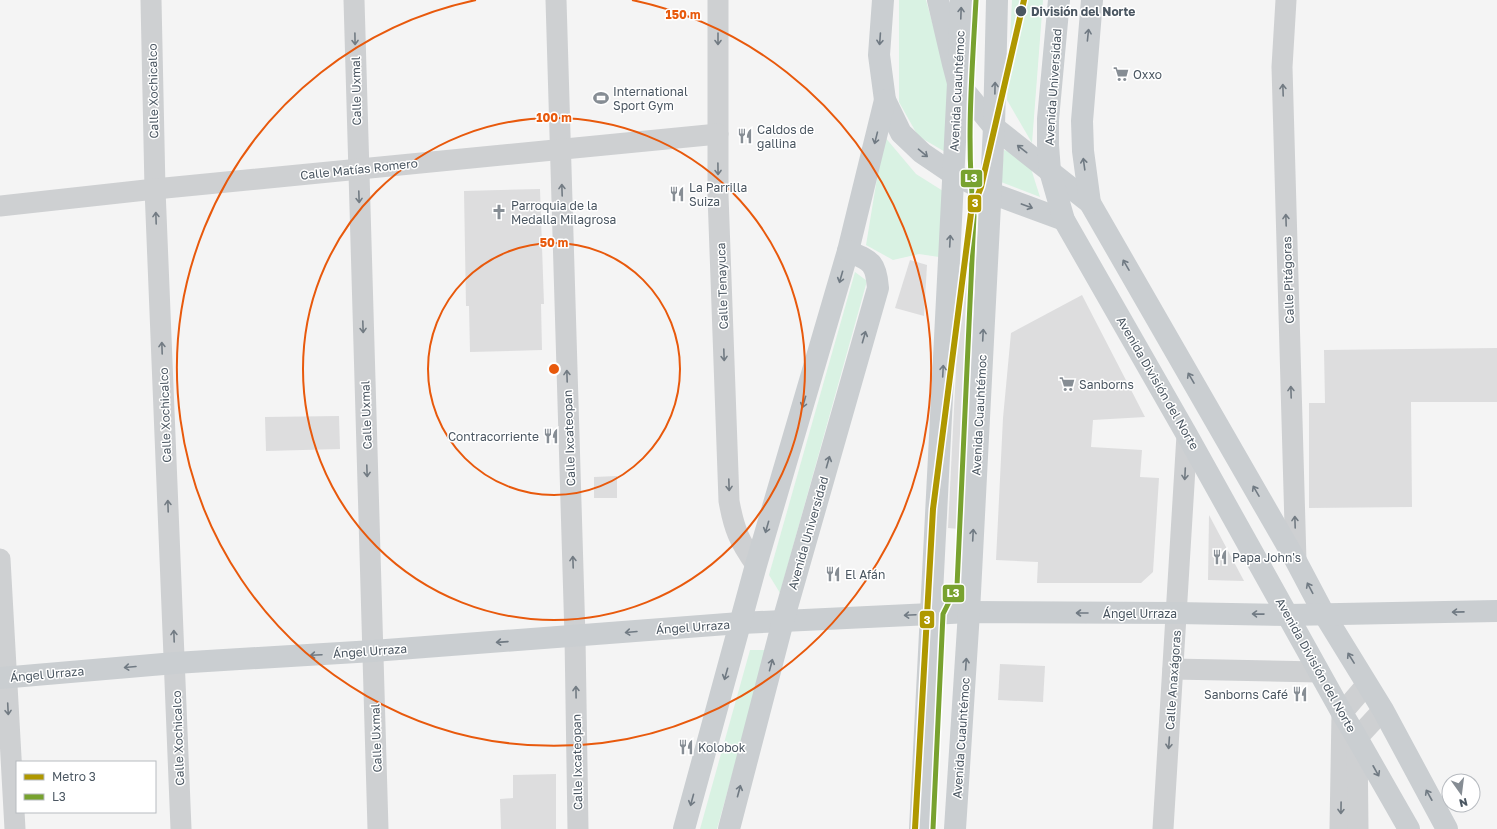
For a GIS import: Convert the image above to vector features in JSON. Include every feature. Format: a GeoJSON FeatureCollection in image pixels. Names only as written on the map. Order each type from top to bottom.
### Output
{"type":"FeatureCollection","features":[{"type":"Feature","properties":{"kind":"main road"},"geometry":{"type":"LineString","coordinates":[[883,0],[879,55],[885,100],[901,133],[922,153],[953,174],[991,193],[1064,220]]}},
{"type":"Feature","properties":{"kind":"main road"},"geometry":{"type":"LineString","coordinates":[[938,0],[958,83],[994,127],[1090,203],[1296,561],[1324,614],[1382,710],[1447,829]]}},
{"type":"Feature","properties":{"kind":"main road","name":"Avenida Cuauhtémoc"},"geometry":{"type":"LineString","coordinates":[[920,829],[962,0]]}},
{"type":"Feature","properties":{"kind":"main road","name":"Avenida Cuauhtémoc"},"geometry":{"type":"LineString","coordinates":[[954,829],[969,612],[991,193],[997,0]]}},
{"type":"Feature","properties":{"kind":"main road","name":"Avenida Universidad"},"geometry":{"type":"LineString","coordinates":[[1059,0],[1048,119],[1048,145],[1050,171],[1064,220]]}},
{"type":"Feature","properties":{"kind":"main road"},"geometry":{"type":"LineString","coordinates":[[1090,203],[1083,151],[1082,120],[1092,0]]}},
{"type":"Feature","properties":{"kind":"main road"},"geometry":{"type":"LineString","coordinates":[[684,829],[756,565],[848,251],[885,100]]}},
{"type":"Feature","properties":{"kind":"main road","name":"Avenida División del Norte"},"geometry":{"type":"LineString","coordinates":[[1064,220],[1188,435],[1319,672],[1409,829]]}},
{"type":"Feature","properties":{"kind":"main road","name":"Avenida Universidad"},"geometry":{"type":"LineString","coordinates":[[729,829],[783,621],[878,288],[877,274],[869,261],[848,251]]}},
{"type":"Feature","properties":{"kind":"main road","name":"Ángel Urraza"},"geometry":{"type":"LineString","coordinates":[[3,678],[175,663],[575,637],[740,623],[969,612],[1288,615],[1497,611]]}},
{"type":"Feature","properties":{"kind":"street","name":"Calle Xochicalco"},"geometry":{"type":"LineString","coordinates":[[151,0],[155,189],[181,829]]}},
{"type":"Feature","properties":{"kind":"street","name":"Calle Uxmal"},"geometry":{"type":"LineString","coordinates":[[354,0],[378,829]]}},
{"type":"Feature","properties":{"kind":"street","name":"Calle Ixcateopan"},"geometry":{"type":"LineString","coordinates":[[556,0],[575,637],[578,829]]}},
{"type":"Feature","properties":{"kind":"street","name":"Calle Tenayuca"},"geometry":{"type":"LineString","coordinates":[[718,0],[718,195],[729,500],[732,521],[741,544],[756,565]]}},
{"type":"Feature","properties":{"kind":"street","name":"Calle Pitágoras"},"geometry":{"type":"LineString","coordinates":[[1286,0],[1282,67],[1296,561]]}},
{"type":"Feature","properties":{"kind":"street","name":"Calle Matías Romero"},"geometry":{"type":"LineString","coordinates":[[0,206],[155,189],[718,134]]}},
{"type":"Feature","properties":{"kind":"street","name":"Calle Anaxágoras"},"geometry":{"type":"LineString","coordinates":[[1163,829],[1188,435]]}},
{"type":"Feature","properties":{"kind":"street"},"geometry":{"type":"LineString","coordinates":[[0,559],[3,678],[15,829]]}},
{"type":"Feature","properties":{"kind":"street"},"geometry":{"type":"LineString","coordinates":[[1173,669],[1319,672]]}},
{"type":"Feature","properties":{"kind":"street"},"geometry":{"type":"LineString","coordinates":[[1340,829],[1342,713],[1367,684]]}},
{"type":"Feature","properties":{"kind":"street"},"geometry":{"type":"LineString","coordinates":[[1358,829],[1357,738],[1382,710]]}},
{"type":"Feature","properties":{"kind":"green space"},"geometry":{"type":"Polygon","coordinates":[[[899,0],[926,0],[952,94],[947,153],[918,136],[899,102],[899,0]]]}},
{"type":"Feature","properties":{"kind":"green space"},"geometry":{"type":"Polygon","coordinates":[[[1012,0],[1043,0],[1032,143],[1007,100],[1012,0]]]}},
{"type":"Feature","properties":{"kind":"green space"},"geometry":{"type":"Polygon","coordinates":[[[884,136],[916,174],[943,191],[939,257],[919,254],[893,260],[866,245],[884,136]]]}},
{"type":"Feature","properties":{"kind":"green space"},"geometry":{"type":"Polygon","coordinates":[[[1004,150],[1028,159],[1040,197],[1001,182],[1004,150]]]}},
{"type":"Feature","properties":{"kind":"green space"},"geometry":{"type":"Polygon","coordinates":[[[855,272],[867,281],[780,593],[769,575],[855,272]]]}},
{"type":"Feature","properties":{"kind":"green space"},"geometry":{"type":"Polygon","coordinates":[[[750,650],[767,650],[717,829],[700,829],[750,650]]]}},
{"type":"Feature","properties":{"kind":"building"},"geometry":{"type":"Polygon","coordinates":[[[540,189],[544,304],[541,304],[542,350],[470,352],[469,306],[466,306],[464,191],[540,189]]]}},
{"type":"Feature","properties":{"kind":"building"},"geometry":{"type":"Polygon","coordinates":[[[910,260],[927,265],[924,316],[895,308],[910,260]]]}},
{"type":"Feature","properties":{"kind":"building"},"geometry":{"type":"Polygon","coordinates":[[[961,270],[972,271],[959,529],[948,528],[961,270]]]}},
{"type":"Feature","properties":{"kind":"building"},"geometry":{"type":"Polygon","coordinates":[[[1082,295],[1145,417],[1093,420],[1091,447],[1142,450],[1140,477],[1159,478],[1153,572],[1141,583],[1037,583],[1038,562],[996,560],[1003,418],[1011,333],[1082,295]]]}},
{"type":"Feature","properties":{"kind":"building"},"geometry":{"type":"Polygon","coordinates":[[[1497,348],[1497,402],[1411,402],[1412,507],[1309,508],[1309,403],[1325,403],[1324,350],[1497,348]]]}},
{"type":"Feature","properties":{"kind":"building"},"geometry":{"type":"Polygon","coordinates":[[[339,416],[340,449],[266,451],[265,417],[339,416]]]}},
{"type":"Feature","properties":{"kind":"building"},"geometry":{"type":"Polygon","coordinates":[[[617,476],[617,498],[594,498],[594,477],[617,476]]]}},
{"type":"Feature","properties":{"kind":"building","name":"Papa John's"},"geometry":{"type":"Polygon","coordinates":[[[1209,515],[1244,581],[1208,580],[1209,515]]]}},
{"type":"Feature","properties":{"kind":"building"},"geometry":{"type":"Polygon","coordinates":[[[1000,664],[1045,666],[1043,702],[998,700],[1000,664]]]}},
{"type":"Feature","properties":{"kind":"building"},"geometry":{"type":"Polygon","coordinates":[[[556,774],[556,829],[501,829],[500,799],[513,798],[513,775],[556,774]]]}},
{"type":"Feature","properties":{"kind":"metro line","name":"3"},"geometry":{"type":"LineString","coordinates":[[915,829],[933,509],[971,213],[981,187],[1024,0]]}},
{"type":"Feature","properties":{"kind":"transit line","name":"L3"},"geometry":{"type":"LineString","coordinates":[[933,829],[943,614],[957,586],[974,216],[970,162],[970,135],[976,0]]}},
{"type":"Feature","properties":{"kind":"place","name":"División del Norte"},"geometry":{"type":"Point","coordinates":[1021,11]}},
{"type":"Feature","properties":{"kind":"place","name":"Oxxo"},"geometry":{"type":"Point","coordinates":[1121,74]}},
{"type":"Feature","properties":{"kind":"place","name":"International Sport Gym"},"geometry":{"type":"Point","coordinates":[601,98]}},
{"type":"Feature","properties":{"kind":"place","name":"Caldos de gallina"},"geometry":{"type":"Point","coordinates":[745,136]}},
{"type":"Feature","properties":{"kind":"place","name":"La Parrilla Suiza"},"geometry":{"type":"Point","coordinates":[677,194]}},
{"type":"Feature","properties":{"kind":"place","name":"Parroquia de la Medalla Milagrosa"},"geometry":{"type":"Point","coordinates":[499,212]}},
{"type":"Feature","properties":{"kind":"place","name":"Sanborns"},"geometry":{"type":"Point","coordinates":[1067,384]}},
{"type":"Feature","properties":{"kind":"place","name":"Contracorriente"},"geometry":{"type":"Point","coordinates":[551,436]}},
{"type":"Feature","properties":{"kind":"place","name":"Papa John's"},"geometry":{"type":"Point","coordinates":[1220,557]}},
{"type":"Feature","properties":{"kind":"place","name":"El Afán"},"geometry":{"type":"Point","coordinates":[833,574]}},
{"type":"Feature","properties":{"kind":"place","name":"Sanborns Café"},"geometry":{"type":"Point","coordinates":[1300,694]}},
{"type":"Feature","properties":{"kind":"place","name":"Kolobok"},"geometry":{"type":"Point","coordinates":[686,747]}}]}
